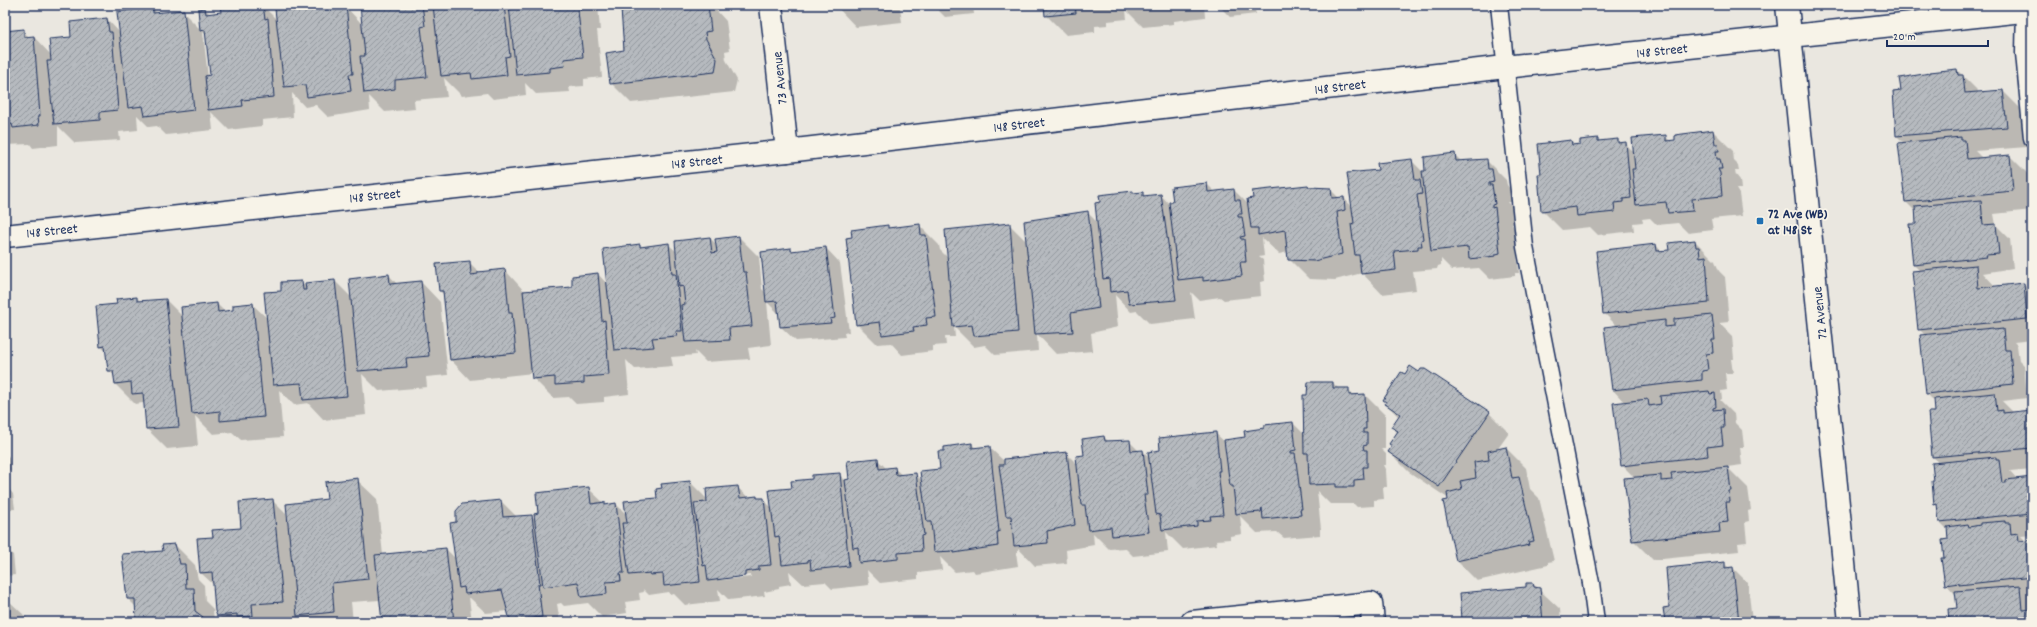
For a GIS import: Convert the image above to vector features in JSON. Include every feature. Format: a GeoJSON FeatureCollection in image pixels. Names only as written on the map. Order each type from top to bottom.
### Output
{"type":"FeatureCollection","features":[{"type":"Feature","properties":{"kind":"street","name":"73 Avenue"},"geometry":{"type":"LineString","coordinates":[[771,5],[787,151]]}},
{"type":"Feature","properties":{"kind":"street","name":"72 Avenue"},"geometry":{"type":"LineString","coordinates":[[1787,5],[1850,622]]}},
{"type":"Feature","properties":{"kind":"street","name":"148 Street"},"geometry":{"type":"LineString","coordinates":[[5,236],[787,151],[1505,67],[2027,9]]}},
{"type":"Feature","properties":{"kind":"street"},"geometry":{"type":"LineString","coordinates":[[1192,622],[1372,612]]}},
{"type":"Feature","properties":{"kind":"lane"},"geometry":{"type":"LineString","coordinates":[[1499,5],[1525,247],[1591,582],[1596,622]]}},
{"type":"Feature","properties":{"kind":"lane"},"geometry":{"type":"LineString","coordinates":[[2027,9],[2024,53],[2032,138]]}},
{"type":"Feature","properties":{"kind":"building"},"geometry":{"type":"Polygon","coordinates":[[[220,5],[236,5],[236,7],[263,5],[265,19],[268,18],[274,97],[242,100],[243,106],[208,110],[205,76],[210,75],[205,30],[200,31],[198,9],[205,8],[206,14],[221,12],[220,5]]]}},
{"type":"Feature","properties":{"kind":"building"},"geometry":{"type":"Polygon","coordinates":[[[277,5],[346,5],[353,74],[349,74],[351,91],[307,97],[305,85],[284,87],[275,9],[278,8],[277,5]]]}},
{"type":"Feature","properties":{"kind":"building"},"geometry":{"type":"Polygon","coordinates":[[[360,5],[422,5],[425,26],[421,27],[427,77],[395,80],[395,89],[364,93],[360,56],[365,56],[360,5]]]}},
{"type":"Feature","properties":{"kind":"building"},"geometry":{"type":"Polygon","coordinates":[[[433,5],[504,5],[510,56],[505,57],[507,75],[472,79],[471,73],[441,76],[433,5]]]}},
{"type":"Feature","properties":{"kind":"building"},"geometry":{"type":"Polygon","coordinates":[[[509,5],[581,5],[581,10],[578,11],[583,57],[564,59],[565,66],[550,68],[550,72],[516,75],[509,5]]]}},
{"type":"Feature","properties":{"kind":"building"},"geometry":{"type":"Polygon","coordinates":[[[655,5],[708,5],[711,31],[705,32],[706,39],[717,59],[715,72],[610,84],[606,53],[624,50],[621,9],[655,5]]]}},
{"type":"Feature","properties":{"kind":"building"},"geometry":{"type":"Polygon","coordinates":[[[834,5],[856,5],[835,8],[834,5]]]}},
{"type":"Feature","properties":{"kind":"building"},"geometry":{"type":"Polygon","coordinates":[[[1044,5],[1088,5],[1075,6],[1076,13],[1045,16],[1044,5]]]}},
{"type":"Feature","properties":{"kind":"building"},"geometry":{"type":"Polygon","coordinates":[[[1122,5],[1148,5],[1122,8],[1122,5]]]}},
{"type":"Feature","properties":{"kind":"building"},"geometry":{"type":"Polygon","coordinates":[[[153,7],[153,13],[184,10],[194,110],[145,116],[143,106],[128,108],[117,12],[153,7]]]}},
{"type":"Feature","properties":{"kind":"building"},"geometry":{"type":"Polygon","coordinates":[[[107,18],[109,32],[112,32],[118,110],[100,112],[100,120],[54,124],[47,61],[51,61],[49,39],[71,37],[70,22],[107,18]]]}},
{"type":"Feature","properties":{"kind":"building"},"geometry":{"type":"Polygon","coordinates":[[[24,29],[24,37],[34,36],[40,116],[38,116],[39,125],[13,128],[12,124],[5,125],[5,31],[24,29]]]}},
{"type":"Feature","properties":{"kind":"building"},"geometry":{"type":"Polygon","coordinates":[[[1957,69],[1958,75],[1963,75],[1965,93],[2003,90],[2007,127],[1896,136],[1893,91],[1901,90],[1899,78],[1957,69]]]}},
{"type":"Feature","properties":{"kind":"building"},"geometry":{"type":"Polygon","coordinates":[[[1713,130],[1715,144],[1718,144],[1719,151],[1716,151],[1717,159],[1720,159],[1722,169],[1718,169],[1720,173],[1722,196],[1692,199],[1693,211],[1668,213],[1666,202],[1636,205],[1632,169],[1635,169],[1632,138],[1666,135],[1666,141],[1675,140],[1675,135],[1713,130]]]}},
{"type":"Feature","properties":{"kind":"building"},"geometry":{"type":"Polygon","coordinates":[[[1961,137],[1961,140],[1965,140],[1967,159],[2010,155],[2013,191],[1905,202],[1898,143],[1961,137]]]}},
{"type":"Feature","properties":{"kind":"building"},"geometry":{"type":"Polygon","coordinates":[[[1598,138],[1598,141],[1618,139],[1618,143],[1626,142],[1631,198],[1623,199],[1623,202],[1614,203],[1615,212],[1577,216],[1576,207],[1541,211],[1538,174],[1541,174],[1538,144],[1571,140],[1572,145],[1580,144],[1580,140],[1598,138]]]}},
{"type":"Feature","properties":{"kind":"building"},"geometry":{"type":"Polygon","coordinates":[[[1455,153],[1456,161],[1487,159],[1488,169],[1492,169],[1494,182],[1489,183],[1489,185],[1492,185],[1495,204],[1492,205],[1492,208],[1495,207],[1500,253],[1496,254],[1496,256],[1469,259],[1468,247],[1431,251],[1422,171],[1425,171],[1424,157],[1455,153]]]}},
{"type":"Feature","properties":{"kind":"building"},"geometry":{"type":"Polygon","coordinates":[[[1412,159],[1415,180],[1420,180],[1422,194],[1417,195],[1423,239],[1421,240],[1422,246],[1418,246],[1418,249],[1394,251],[1396,270],[1361,274],[1359,255],[1355,255],[1351,224],[1354,223],[1347,173],[1378,170],[1377,163],[1412,159]]]}},
{"type":"Feature","properties":{"kind":"building"},"geometry":{"type":"Polygon","coordinates":[[[1207,183],[1208,192],[1234,189],[1235,200],[1240,200],[1242,214],[1238,214],[1238,217],[1242,217],[1245,236],[1240,237],[1241,239],[1244,239],[1246,262],[1240,262],[1242,276],[1203,281],[1203,277],[1178,280],[1169,202],[1173,202],[1171,187],[1207,183]]]}},
{"type":"Feature","properties":{"kind":"building"},"geometry":{"type":"Polygon","coordinates":[[[1308,185],[1309,187],[1331,188],[1332,198],[1344,197],[1345,210],[1337,212],[1342,254],[1314,261],[1288,260],[1285,230],[1258,235],[1258,228],[1251,228],[1247,199],[1253,198],[1252,191],[1308,185]]]}},
{"type":"Feature","properties":{"kind":"building"},"geometry":{"type":"Polygon","coordinates":[[[1133,191],[1133,193],[1143,192],[1143,196],[1161,194],[1176,300],[1129,304],[1127,290],[1110,292],[1109,278],[1103,279],[1095,203],[1100,202],[1099,195],[1133,191]]]}},
{"type":"Feature","properties":{"kind":"building"},"geometry":{"type":"Polygon","coordinates":[[[1981,200],[1983,225],[1996,224],[1999,254],[1986,255],[1987,257],[1913,265],[1909,224],[1916,224],[1915,206],[1981,200]]]}},
{"type":"Feature","properties":{"kind":"building"},"geometry":{"type":"Polygon","coordinates":[[[1088,211],[1099,308],[1071,313],[1073,332],[1035,334],[1024,221],[1088,211]]]}},
{"type":"Feature","properties":{"kind":"building"},"geometry":{"type":"Polygon","coordinates":[[[1010,223],[1018,332],[974,336],[972,325],[953,327],[945,230],[1010,223]]]}},
{"type":"Feature","properties":{"kind":"building"},"geometry":{"type":"Polygon","coordinates":[[[920,224],[921,235],[926,235],[936,317],[926,318],[927,325],[913,327],[914,331],[882,335],[880,322],[856,325],[846,238],[852,237],[851,230],[888,225],[888,228],[920,224]]]}},
{"type":"Feature","properties":{"kind":"building"},"geometry":{"type":"Polygon","coordinates":[[[739,236],[743,272],[746,272],[752,326],[729,328],[730,340],[685,342],[681,305],[685,304],[683,286],[679,287],[675,241],[710,237],[712,253],[717,252],[715,239],[739,236]]]}},
{"type":"Feature","properties":{"kind":"building"},"geometry":{"type":"Polygon","coordinates":[[[1695,240],[1696,247],[1699,247],[1700,257],[1706,256],[1709,303],[1603,314],[1596,251],[1656,244],[1657,251],[1669,250],[1668,243],[1695,240]]]}},
{"type":"Feature","properties":{"kind":"building"},"geometry":{"type":"Polygon","coordinates":[[[669,243],[672,274],[676,274],[682,331],[676,331],[677,336],[652,338],[654,347],[614,350],[603,249],[640,244],[640,247],[669,243]]]}},
{"type":"Feature","properties":{"kind":"building"},"geometry":{"type":"Polygon","coordinates":[[[826,247],[835,318],[830,319],[831,323],[780,327],[777,301],[766,302],[761,252],[791,248],[791,251],[826,247]]]}},
{"type":"Feature","properties":{"kind":"building"},"geometry":{"type":"Polygon","coordinates":[[[470,261],[471,275],[478,274],[478,272],[505,269],[509,313],[512,313],[516,353],[450,360],[443,291],[439,291],[436,264],[470,261]]]}},
{"type":"Feature","properties":{"kind":"building"},"geometry":{"type":"Polygon","coordinates":[[[1976,265],[1978,288],[2024,283],[2027,319],[1918,330],[1912,271],[1976,265]]]}},
{"type":"Feature","properties":{"kind":"building"},"geometry":{"type":"Polygon","coordinates":[[[598,273],[602,321],[605,320],[609,375],[584,377],[584,383],[555,385],[555,377],[532,379],[523,291],[572,287],[572,276],[598,273]]]}},
{"type":"Feature","properties":{"kind":"building"},"geometry":{"type":"Polygon","coordinates":[[[389,274],[390,284],[421,281],[429,356],[406,358],[407,367],[358,371],[349,279],[389,274]]]}},
{"type":"Feature","properties":{"kind":"building"},"geometry":{"type":"Polygon","coordinates":[[[335,280],[347,396],[303,400],[301,383],[273,385],[264,292],[281,291],[281,282],[302,281],[303,290],[306,290],[305,283],[335,280]]]}},
{"type":"Feature","properties":{"kind":"building"},"geometry":{"type":"Polygon","coordinates":[[[137,297],[137,301],[166,299],[179,427],[146,429],[143,393],[132,394],[131,382],[115,384],[113,371],[108,371],[105,346],[100,347],[96,306],[117,304],[116,299],[137,297]]]}},
{"type":"Feature","properties":{"kind":"building"},"geometry":{"type":"Polygon","coordinates":[[[217,303],[218,312],[233,310],[233,305],[253,303],[264,417],[220,421],[220,411],[192,414],[181,307],[217,303]]]}},
{"type":"Feature","properties":{"kind":"building"},"geometry":{"type":"Polygon","coordinates":[[[1712,315],[1715,340],[1712,340],[1713,353],[1706,354],[1708,370],[1702,371],[1702,380],[1612,390],[1604,327],[1665,320],[1665,327],[1674,326],[1674,319],[1712,315]]]}},
{"type":"Feature","properties":{"kind":"building"},"geometry":{"type":"Polygon","coordinates":[[[1993,328],[1994,330],[2003,329],[2005,350],[2010,350],[2013,384],[1926,394],[1920,335],[1993,328]]]}},
{"type":"Feature","properties":{"kind":"building"},"geometry":{"type":"Polygon","coordinates":[[[1410,366],[1419,372],[1421,369],[1425,369],[1490,412],[1439,487],[1388,452],[1392,446],[1389,444],[1398,431],[1391,427],[1400,414],[1385,404],[1386,402],[1383,400],[1401,372],[1405,374],[1410,366]]]}},
{"type":"Feature","properties":{"kind":"building"},"geometry":{"type":"Polygon","coordinates":[[[1308,382],[1333,382],[1333,388],[1349,388],[1349,395],[1365,394],[1366,429],[1363,429],[1363,433],[1367,433],[1367,445],[1363,446],[1364,450],[1367,450],[1367,467],[1363,467],[1364,479],[1354,480],[1354,487],[1336,487],[1336,484],[1309,485],[1308,453],[1304,453],[1303,395],[1307,395],[1308,382]]]}},
{"type":"Feature","properties":{"kind":"building"},"geometry":{"type":"Polygon","coordinates":[[[1709,391],[1710,394],[1715,393],[1716,407],[1713,408],[1713,410],[1723,409],[1724,428],[1721,428],[1723,445],[1707,447],[1708,456],[1621,466],[1613,403],[1648,399],[1649,406],[1661,404],[1660,396],[1709,391]]]}},
{"type":"Feature","properties":{"kind":"building"},"geometry":{"type":"Polygon","coordinates":[[[1995,393],[1997,411],[2003,410],[2003,413],[2032,410],[2032,448],[1932,457],[1928,412],[1935,412],[1934,399],[1995,393]]]}},
{"type":"Feature","properties":{"kind":"building"},"geometry":{"type":"Polygon","coordinates":[[[1293,422],[1296,450],[1291,451],[1291,453],[1295,453],[1302,509],[1300,509],[1301,515],[1263,519],[1262,508],[1261,512],[1236,514],[1233,486],[1230,486],[1224,440],[1245,437],[1244,431],[1264,428],[1264,425],[1293,422]]]}},
{"type":"Feature","properties":{"kind":"building"},"geometry":{"type":"Polygon","coordinates":[[[1216,432],[1220,471],[1218,471],[1223,515],[1210,516],[1211,520],[1197,521],[1197,526],[1162,530],[1160,515],[1156,514],[1148,452],[1160,450],[1159,438],[1216,432]]]}},
{"type":"Feature","properties":{"kind":"building"},"geometry":{"type":"Polygon","coordinates":[[[1104,436],[1105,441],[1130,440],[1131,451],[1143,450],[1148,495],[1144,495],[1149,532],[1112,536],[1111,527],[1088,530],[1085,505],[1081,505],[1076,456],[1084,455],[1082,439],[1104,436]]]}},
{"type":"Feature","properties":{"kind":"building"},"geometry":{"type":"Polygon","coordinates":[[[972,443],[972,448],[990,446],[999,532],[997,532],[998,546],[954,553],[954,551],[934,552],[931,522],[927,522],[920,471],[940,469],[938,451],[944,451],[944,447],[972,443]]]}},
{"type":"Feature","properties":{"kind":"building"},"geometry":{"type":"Polygon","coordinates":[[[1506,447],[1512,478],[1519,477],[1534,541],[1528,542],[1529,545],[1456,561],[1443,501],[1448,500],[1447,493],[1462,489],[1460,481],[1476,478],[1474,462],[1489,460],[1488,451],[1506,447]]]}},
{"type":"Feature","properties":{"kind":"building"},"geometry":{"type":"Polygon","coordinates":[[[1067,452],[1075,525],[1047,531],[1048,543],[1014,546],[1011,516],[1006,516],[999,465],[1004,465],[1004,459],[1067,452]]]}},
{"type":"Feature","properties":{"kind":"building"},"geometry":{"type":"Polygon","coordinates":[[[1996,457],[1996,460],[1999,460],[2002,483],[2006,483],[2006,480],[2032,477],[2032,513],[1939,522],[1937,504],[1934,505],[1932,463],[1996,457]]]}},
{"type":"Feature","properties":{"kind":"building"},"geometry":{"type":"Polygon","coordinates":[[[878,458],[879,469],[895,467],[896,475],[916,473],[924,535],[921,536],[922,551],[898,553],[898,559],[859,563],[858,547],[853,548],[845,480],[849,479],[847,461],[878,458]]]}},
{"type":"Feature","properties":{"kind":"building"},"geometry":{"type":"Polygon","coordinates":[[[1728,467],[1731,491],[1729,491],[1730,502],[1726,502],[1728,522],[1719,523],[1720,532],[1632,541],[1624,478],[1661,475],[1661,481],[1672,480],[1671,473],[1728,467]]]}},
{"type":"Feature","properties":{"kind":"building"},"geometry":{"type":"Polygon","coordinates":[[[840,473],[849,566],[811,570],[810,559],[808,562],[782,565],[779,536],[775,537],[769,490],[792,488],[791,481],[812,479],[812,475],[840,473]]]}},
{"type":"Feature","properties":{"kind":"building"},"geometry":{"type":"Polygon","coordinates":[[[358,478],[368,579],[332,583],[334,612],[297,616],[286,504],[327,499],[325,482],[358,478]]]}},
{"type":"Feature","properties":{"kind":"building"},"geometry":{"type":"Polygon","coordinates":[[[690,481],[700,582],[664,586],[663,574],[650,575],[650,573],[629,575],[622,523],[627,523],[624,501],[657,498],[656,489],[662,488],[661,484],[690,481]]]}},
{"type":"Feature","properties":{"kind":"building"},"geometry":{"type":"Polygon","coordinates":[[[738,486],[740,498],[757,496],[757,498],[764,498],[771,565],[759,566],[759,570],[745,572],[745,576],[708,581],[706,565],[703,566],[694,503],[707,502],[706,489],[738,486]]]}},
{"type":"Feature","properties":{"kind":"building"},"geometry":{"type":"Polygon","coordinates":[[[589,487],[591,504],[605,502],[605,505],[616,503],[624,573],[620,573],[621,581],[606,582],[607,594],[581,597],[578,582],[543,587],[534,514],[538,513],[536,493],[589,487]]]}},
{"type":"Feature","properties":{"kind":"building"},"geometry":{"type":"Polygon","coordinates":[[[273,499],[283,602],[252,604],[253,616],[237,617],[237,614],[217,616],[215,611],[212,572],[200,573],[197,538],[213,537],[212,530],[241,528],[239,502],[273,499]]]}},
{"type":"Feature","properties":{"kind":"building"},"geometry":{"type":"Polygon","coordinates":[[[501,500],[503,517],[532,515],[540,584],[538,584],[542,617],[510,621],[502,590],[465,594],[464,587],[459,588],[450,523],[456,522],[456,511],[462,504],[501,500]]]}},
{"type":"Feature","properties":{"kind":"building"},"geometry":{"type":"Polygon","coordinates":[[[2005,521],[2005,523],[2010,523],[2011,534],[2018,533],[2019,541],[2032,540],[2032,577],[1959,585],[1959,583],[1945,585],[1941,558],[1944,558],[1942,540],[1948,539],[1947,527],[1968,524],[1969,527],[1980,525],[1980,523],[2005,521]]]}},
{"type":"Feature","properties":{"kind":"building"},"geometry":{"type":"Polygon","coordinates":[[[175,544],[180,564],[185,564],[186,588],[194,588],[195,611],[203,617],[203,622],[136,622],[135,599],[127,599],[122,554],[163,551],[162,545],[175,544]]]}},
{"type":"Feature","properties":{"kind":"building"},"geometry":{"type":"Polygon","coordinates":[[[446,548],[454,622],[382,622],[375,555],[446,548]]]}},
{"type":"Feature","properties":{"kind":"building"},"geometry":{"type":"Polygon","coordinates":[[[1725,562],[1725,568],[1733,567],[1739,622],[1680,622],[1680,620],[1665,621],[1663,608],[1669,607],[1666,568],[1725,562]]]}},
{"type":"Feature","properties":{"kind":"building"},"geometry":{"type":"Polygon","coordinates":[[[1526,583],[1533,583],[1534,587],[1540,588],[1543,622],[1464,622],[1464,619],[1462,619],[1460,593],[1526,587],[1526,583]]]}},
{"type":"Feature","properties":{"kind":"building"},"geometry":{"type":"Polygon","coordinates":[[[2020,586],[2022,610],[2032,609],[2032,622],[1949,622],[1948,609],[1957,608],[1955,591],[2020,586]]]}},
{"type":"Feature","properties":{"kind":"building"},"geometry":{"type":"Polygon","coordinates":[[[8,597],[10,622],[5,622],[5,598],[8,597]]]}},
{"type":"Feature","properties":{"kind":"place","name":"72 Ave (WB) at 148 St"},"geometry":{"type":"Point","coordinates":[1760,221]}}]}
